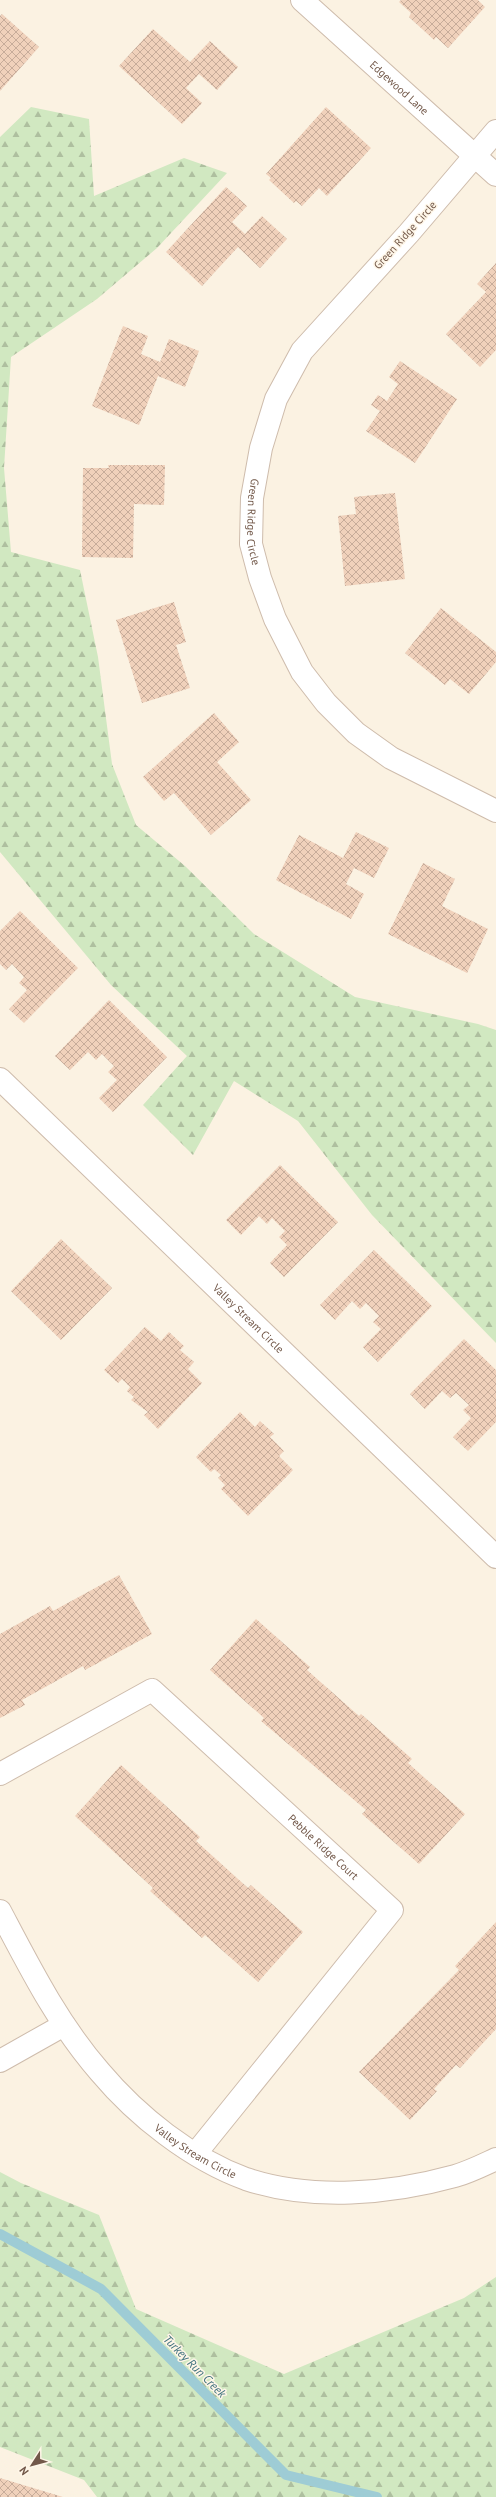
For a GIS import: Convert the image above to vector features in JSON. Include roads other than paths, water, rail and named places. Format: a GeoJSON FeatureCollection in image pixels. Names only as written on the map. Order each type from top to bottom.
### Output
{"type":"FeatureCollection","features":[{"type":"Feature","properties":{"kind":"street","name":"Edgewood Lane"},"geometry":{"type":"LineString","coordinates":[[302,0],[496,176]]}},
{"type":"Feature","properties":{"kind":"street","name":"Green Ridge Circle"},"geometry":{"type":"LineString","coordinates":[[496,131],[409,233],[302,351],[276,399],[261,448],[252,498],[251,544],[260,578],[274,619],[302,672],[326,703],[356,733],[391,758],[496,811]]}},
{"type":"Feature","properties":{"kind":"street","name":"Valley Stream Circle"},"geometry":{"type":"LineString","coordinates":[[0,1079],[496,1557]]}},
{"type":"Feature","properties":{"kind":"street","name":"Pebble Ridge Court"},"geometry":{"type":"LineString","coordinates":[[0,1774],[152,1690],[392,1910],[196,2153]]}},
{"type":"Feature","properties":{"kind":"street","name":"Valley Stream Circle"},"geometry":{"type":"LineString","coordinates":[[0,1911],[64,2025],[100,2072],[142,2114],[196,2153],[246,2178],[286,2188],[328,2192],[412,2186],[457,2176],[496,2159]]}},
{"type":"Feature","properties":{"kind":"street"},"geometry":{"type":"LineString","coordinates":[[0,2061],[64,2025]]}},
{"type":"Feature","properties":{"kind":"waterway","name":"Turkey Run Creek"},"geometry":{"type":"LineString","coordinates":[[0,2234],[101,2289],[286,2475],[377,2497]]}}]}
